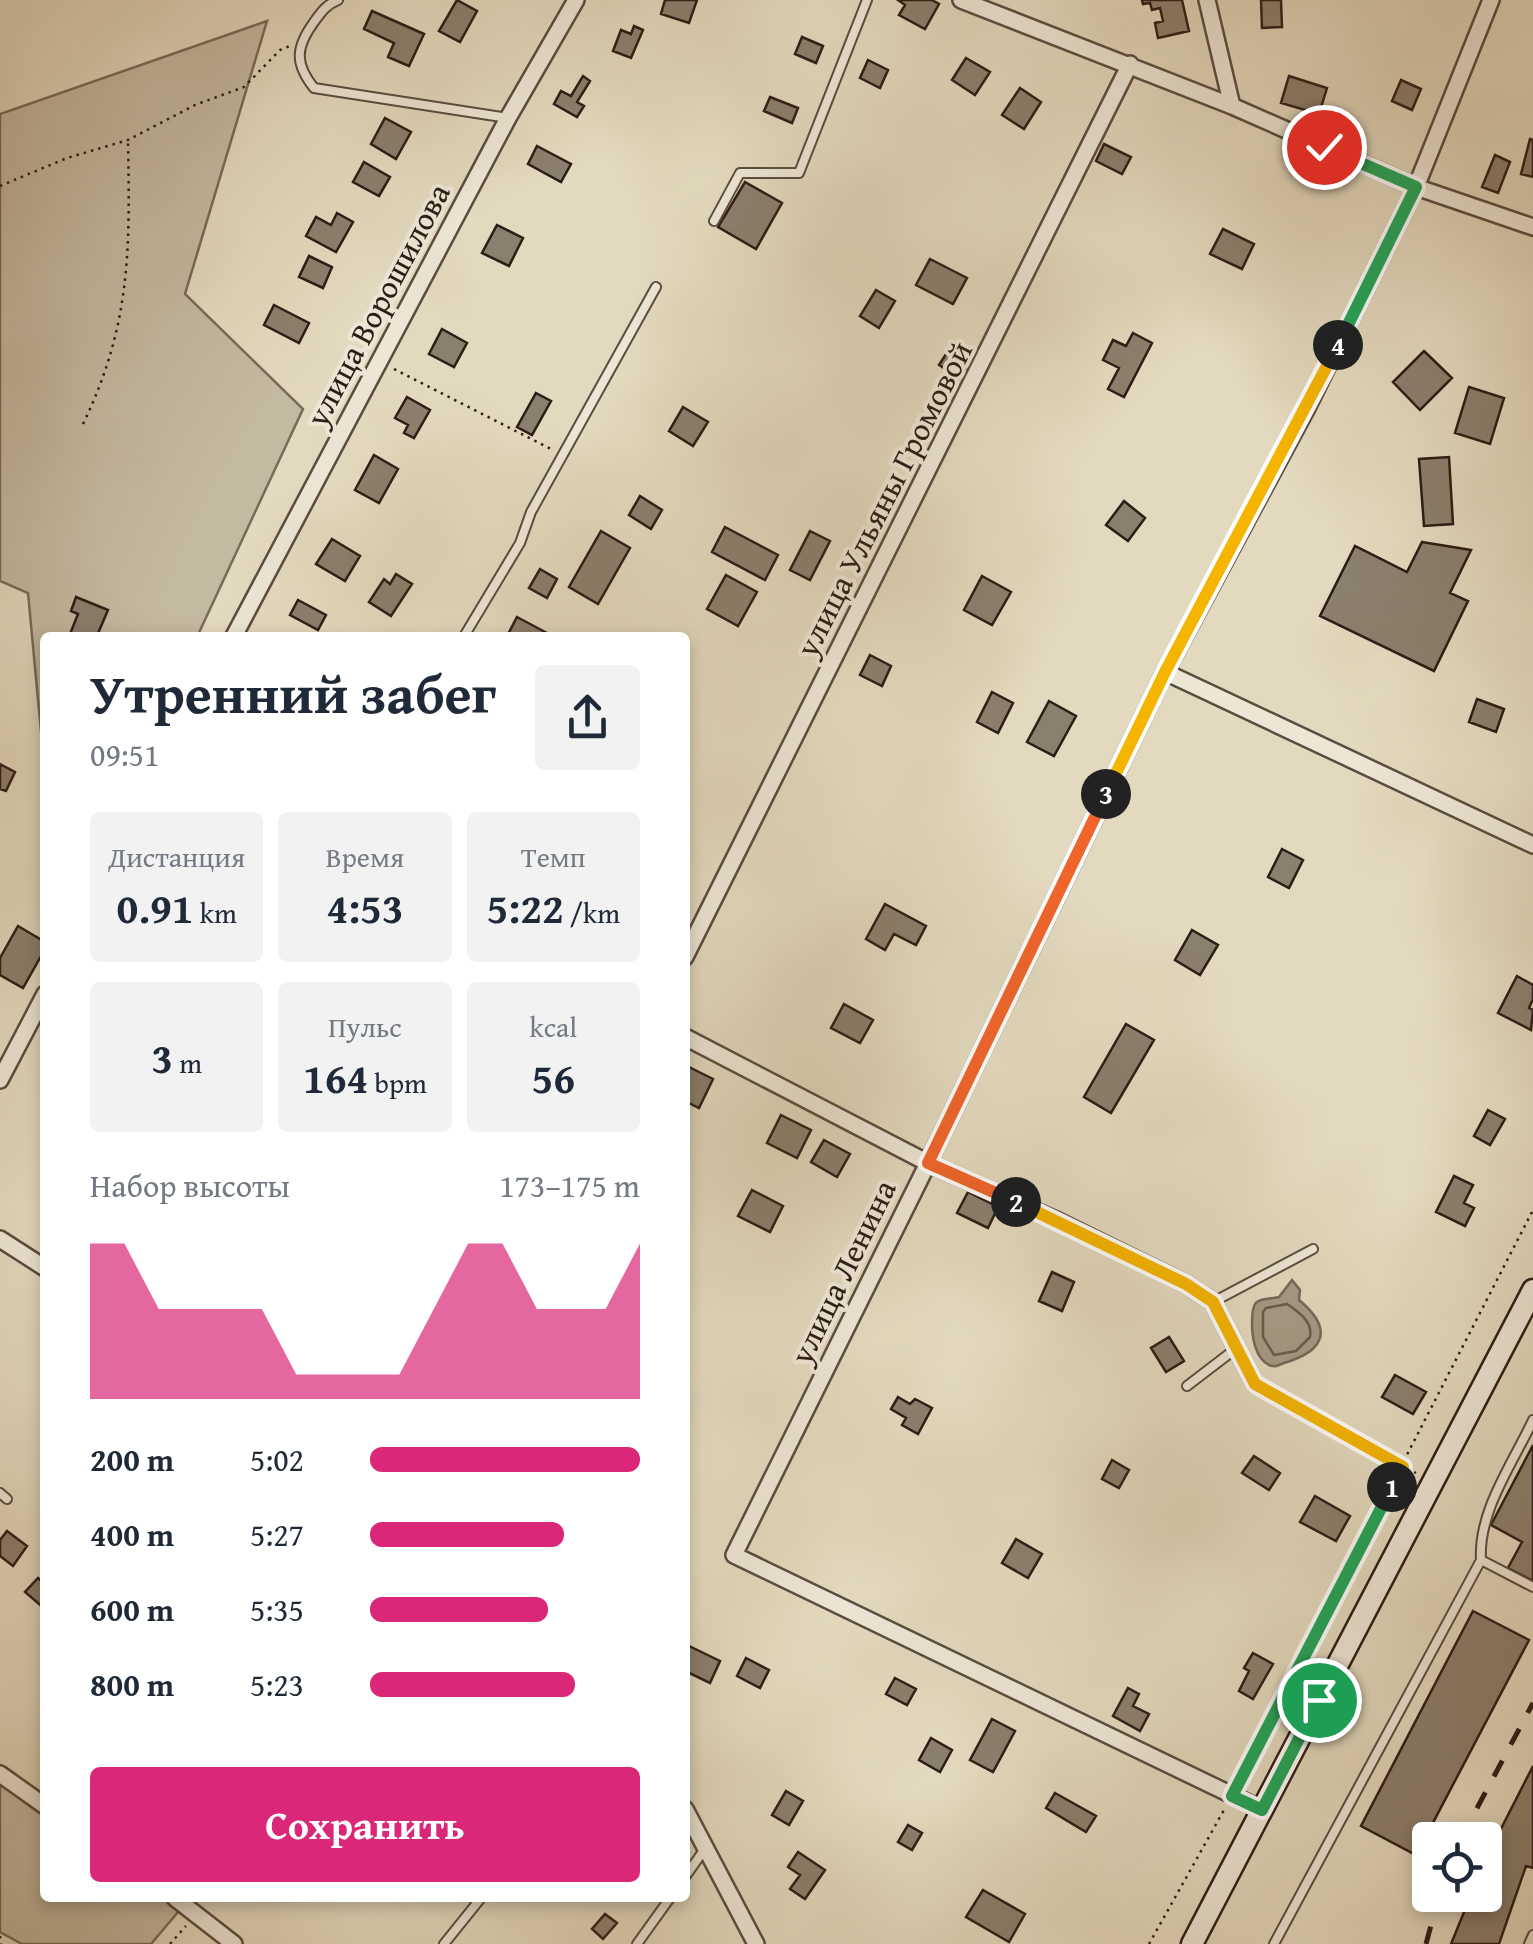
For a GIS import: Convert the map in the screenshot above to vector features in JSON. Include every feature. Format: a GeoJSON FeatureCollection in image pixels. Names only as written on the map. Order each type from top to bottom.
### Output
{"type":"FeatureCollection","features":[{"type":"Feature","properties":{"kind":"street","name":"улица Ворошилова"},"geometry":{"type":"LineString","coordinates":[[236,632],[508,118],[576,0]]}},
{"type":"Feature","properties":{"kind":"street"},"geometry":{"type":"LineString","coordinates":[[961,0],[1130,64],[1416,187],[1533,227]]}},
{"type":"Feature","properties":{"kind":"street"},"geometry":{"type":"LineString","coordinates":[[1207,0],[1232,106]]}},
{"type":"Feature","properties":{"kind":"street","name":"улица Ленина"},"geometry":{"type":"LineString","coordinates":[[1262,1810],[734,1555],[1165,672],[1307,408],[1416,187],[1490,0]]}},
{"type":"Feature","properties":{"kind":"street","name":"улица Ульяны Громовой"},"geometry":{"type":"LineString","coordinates":[[690,948],[1130,64]]}},
{"type":"Feature","properties":{"kind":"street"},"geometry":{"type":"LineString","coordinates":[[1165,672],[1533,845]]}},
{"type":"Feature","properties":{"kind":"street"},"geometry":{"type":"LineString","coordinates":[[0,1080],[40,1004]]}},
{"type":"Feature","properties":{"kind":"street"},"geometry":{"type":"LineString","coordinates":[[690,1040],[928,1163],[1058,1220],[1186,1284],[1213,1302],[1255,1384]]}},
{"type":"Feature","properties":{"kind":"street"},"geometry":{"type":"LineString","coordinates":[[0,1240],[40,1265]]}},
{"type":"Feature","properties":{"kind":"street"},"geometry":{"type":"LineString","coordinates":[[1192,1944],[1533,1290]]}},
{"type":"Feature","properties":{"kind":"street"},"geometry":{"type":"LineString","coordinates":[[0,1774],[40,1802]]}},
{"type":"Feature","properties":{"kind":"street"},"geometry":{"type":"LineString","coordinates":[[690,1817],[756,1944]]}},
{"type":"Feature","properties":{"kind":"street"},"geometry":{"type":"LineString","coordinates":[[180,1902],[234,1944]]}},
{"type":"Feature","properties":{"kind":"lane"},"geometry":{"type":"LineString","coordinates":[[338,0],[326,5],[300,41],[301,72],[314,88],[508,118]]}},
{"type":"Feature","properties":{"kind":"lane"},"geometry":{"type":"LineString","coordinates":[[714,220],[740,173],[800,172],[868,0]]}},
{"type":"Feature","properties":{"kind":"lane"},"geometry":{"type":"LineString","coordinates":[[467,632],[520,543],[531,512],[656,287]]}},
{"type":"Feature","properties":{"kind":"lane"},"geometry":{"type":"LineString","coordinates":[[1213,1302],[1313,1249]]}},
{"type":"Feature","properties":{"kind":"lane"},"geometry":{"type":"LineString","coordinates":[[1187,1386],[1238,1348]]}},
{"type":"Feature","properties":{"kind":"lane"},"geometry":{"type":"LineString","coordinates":[[1274,1944],[1481,1560],[1488,1515],[1533,1420]]}},
{"type":"Feature","properties":{"kind":"lane"},"geometry":{"type":"LineString","coordinates":[[1481,1560],[1533,1587]]}},
{"type":"Feature","properties":{"kind":"lane"},"geometry":{"type":"LineString","coordinates":[[690,1870],[707,1846]]}},
{"type":"Feature","properties":{"kind":"lane"},"geometry":{"type":"LineString","coordinates":[[444,1944],[478,1902]]}},
{"type":"Feature","properties":{"kind":"lane"},"geometry":{"type":"LineString","coordinates":[[637,1944],[667,1902]]}},
{"type":"Feature","properties":{"kind":"lane"},"geometry":{"type":"LineString","coordinates":[[1528,1944],[1533,1935]]}},
{"type":"Feature","properties":{"kind":"path"},"geometry":{"type":"LineString","coordinates":[[0,186],[67,158],[128,140],[195,105],[244,87],[280,50],[300,41]]}},
{"type":"Feature","properties":{"kind":"path"},"geometry":{"type":"LineString","coordinates":[[83,424],[100,390],[118,334],[127,270],[128,140]]}},
{"type":"Feature","properties":{"kind":"path"},"geometry":{"type":"LineString","coordinates":[[379,362],[563,455]]}},
{"type":"Feature","properties":{"kind":"path"},"geometry":{"type":"LineString","coordinates":[[1149,1944],[1232,1796],[1533,1210]]}},
{"type":"Feature","properties":{"kind":"path"},"geometry":{"type":"LineString","coordinates":[[1255,1384],[1432,1481]]}},
{"type":"Feature","properties":{"kind":"path"},"geometry":{"type":"LineString","coordinates":[[0,1936],[1,1944]]}},
{"type":"Feature","properties":{"kind":"shaded area"},"geometry":{"type":"Polygon","coordinates":[[[267,21],[185,294],[303,409],[199,632],[40,632],[40,721],[28,593],[0,581],[0,114],[267,21]]]}},
{"type":"Feature","properties":{"kind":"shaded area"},"geometry":{"type":"Polygon","coordinates":[[[0,1765],[40,1793],[40,1902],[186,1902],[151,1944],[22,1944],[0,1932],[0,1765]]]}},
{"type":"Feature","properties":{"kind":"water"},"geometry":{"type":"Polygon","coordinates":[[[1292,1280],[1300,1290],[1299,1300],[1317,1320],[1320,1338],[1309,1352],[1271,1366],[1255,1347],[1253,1308],[1258,1301],[1279,1297],[1292,1280]]]}},
{"type":"Feature","properties":{"kind":"building"},"geometry":{"type":"Polygon","coordinates":[[[457,0],[477,11],[460,42],[439,31],[457,0]]]}},
{"type":"Feature","properties":{"kind":"building"},"geometry":{"type":"Polygon","coordinates":[[[665,0],[697,0],[689,23],[661,14],[665,0]]]}},
{"type":"Feature","properties":{"kind":"building"},"geometry":{"type":"Polygon","coordinates":[[[898,0],[932,0],[939,4],[925,29],[899,15],[905,5],[898,0]]]}},
{"type":"Feature","properties":{"kind":"building"},"geometry":{"type":"Polygon","coordinates":[[[1142,0],[1182,0],[1189,31],[1158,38],[1155,23],[1163,21],[1160,8],[1152,10],[1150,3],[1143,4],[1142,0]]]}},
{"type":"Feature","properties":{"kind":"building"},"geometry":{"type":"Polygon","coordinates":[[[1261,0],[1281,0],[1282,27],[1262,28],[1261,0]]]}},
{"type":"Feature","properties":{"kind":"building"},"geometry":{"type":"Polygon","coordinates":[[[372,11],[424,34],[409,66],[388,57],[394,43],[364,29],[372,11]]]}},
{"type":"Feature","properties":{"kind":"building"},"geometry":{"type":"Polygon","coordinates":[[[634,26],[643,30],[631,58],[613,51],[621,30],[631,34],[634,26]]]}},
{"type":"Feature","properties":{"kind":"building"},"geometry":{"type":"Polygon","coordinates":[[[802,37],[823,46],[816,63],[795,54],[802,37]]]}},
{"type":"Feature","properties":{"kind":"building"},"geometry":{"type":"Polygon","coordinates":[[[966,58],[990,72],[975,95],[952,80],[966,58]]]}},
{"type":"Feature","properties":{"kind":"building"},"geometry":{"type":"Polygon","coordinates":[[[868,60],[888,70],[880,88],[860,78],[868,60]]]}},
{"type":"Feature","properties":{"kind":"building"},"geometry":{"type":"Polygon","coordinates":[[[583,76],[590,81],[577,102],[584,106],[577,117],[554,104],[561,91],[571,96],[583,76]]]}},
{"type":"Feature","properties":{"kind":"building"},"geometry":{"type":"Polygon","coordinates":[[[1289,76],[1327,88],[1319,114],[1281,103],[1289,76]]]}},
{"type":"Feature","properties":{"kind":"building"},"geometry":{"type":"Polygon","coordinates":[[[1401,80],[1421,89],[1412,110],[1392,101],[1401,80]]]}},
{"type":"Feature","properties":{"kind":"building"},"geometry":{"type":"Polygon","coordinates":[[[1020,88],[1041,102],[1024,129],[1002,115],[1020,88]]]}},
{"type":"Feature","properties":{"kind":"building"},"geometry":{"type":"Polygon","coordinates":[[[770,97],[798,108],[792,123],[764,111],[770,97]]]}},
{"type":"Feature","properties":{"kind":"building"},"geometry":{"type":"Polygon","coordinates":[[[385,118],[411,132],[396,159],[371,144],[385,118]]]}},
{"type":"Feature","properties":{"kind":"building"},"geometry":{"type":"Polygon","coordinates":[[[1530,139],[1533,140],[1533,177],[1521,174],[1530,139]]]}},
{"type":"Feature","properties":{"kind":"building"},"geometry":{"type":"Polygon","coordinates":[[[1104,144],[1131,157],[1122,174],[1096,161],[1104,144]]]}},
{"type":"Feature","properties":{"kind":"building"},"geometry":{"type":"Polygon","coordinates":[[[537,146],[571,164],[561,182],[528,164],[537,146]]]}},
{"type":"Feature","properties":{"kind":"building"},"geometry":{"type":"Polygon","coordinates":[[[1495,155],[1510,162],[1498,193],[1482,187],[1495,155]]]}},
{"type":"Feature","properties":{"kind":"building"},"geometry":{"type":"Polygon","coordinates":[[[364,162],[390,177],[379,196],[353,182],[364,162]]]}},
{"type":"Feature","properties":{"kind":"building"},"geometry":{"type":"Polygon","coordinates":[[[745,182],[782,203],[756,249],[718,227],[745,182]]]}},
{"type":"Feature","properties":{"kind":"building"},"geometry":{"type":"Polygon","coordinates":[[[337,213],[353,222],[336,252],[306,236],[316,217],[331,225],[337,213]]]}},
{"type":"Feature","properties":{"kind":"building"},"geometry":{"type":"Polygon","coordinates":[[[497,225],[523,238],[509,266],[482,253],[497,225]]]}},
{"type":"Feature","properties":{"kind":"building"},"geometry":{"type":"Polygon","coordinates":[[[1223,229],[1254,244],[1242,269],[1210,254],[1223,229]]]}},
{"type":"Feature","properties":{"kind":"building"},"geometry":{"type":"Polygon","coordinates":[[[309,256],[332,267],[323,288],[299,277],[309,256]]]}},
{"type":"Feature","properties":{"kind":"building"},"geometry":{"type":"Polygon","coordinates":[[[930,259],[967,278],[953,304],[916,285],[930,259]]]}},
{"type":"Feature","properties":{"kind":"building"},"geometry":{"type":"Polygon","coordinates":[[[876,290],[895,301],[879,328],[860,316],[876,290]]]}},
{"type":"Feature","properties":{"kind":"building"},"geometry":{"type":"Polygon","coordinates":[[[274,305],[309,323],[299,343],[264,325],[274,305]]]}},
{"type":"Feature","properties":{"kind":"building"},"geometry":{"type":"Polygon","coordinates":[[[442,329],[467,343],[454,367],[429,354],[442,329]]]}},
{"type":"Feature","properties":{"kind":"building"},"geometry":{"type":"Polygon","coordinates":[[[1133,333],[1152,343],[1124,397],[1108,389],[1119,368],[1103,360],[1113,340],[1126,346],[1133,333]]]}},
{"type":"Feature","properties":{"kind":"building"},"geometry":{"type":"Polygon","coordinates":[[[950,348],[970,360],[959,378],[939,365],[950,348]]]}},
{"type":"Feature","properties":{"kind":"building"},"geometry":{"type":"Polygon","coordinates":[[[1424,351],[1452,378],[1420,410],[1393,382],[1424,351]]]}},
{"type":"Feature","properties":{"kind":"building"},"geometry":{"type":"Polygon","coordinates":[[[1469,387],[1504,398],[1490,444],[1455,433],[1469,387]]]}},
{"type":"Feature","properties":{"kind":"building"},"geometry":{"type":"Polygon","coordinates":[[[536,393],[551,401],[532,435],[517,427],[536,393]]]}},
{"type":"Feature","properties":{"kind":"building"},"geometry":{"type":"Polygon","coordinates":[[[407,397],[430,410],[414,438],[404,433],[408,425],[395,418],[407,397]]]}},
{"type":"Feature","properties":{"kind":"building"},"geometry":{"type":"Polygon","coordinates":[[[683,407],[708,422],[693,446],[669,431],[683,407]]]}},
{"type":"Feature","properties":{"kind":"building"},"geometry":{"type":"Polygon","coordinates":[[[374,455],[398,469],[379,503],[355,490],[374,455]]]}},
{"type":"Feature","properties":{"kind":"building"},"geometry":{"type":"Polygon","coordinates":[[[1449,457],[1453,524],[1424,526],[1419,459],[1449,457]]]}},
{"type":"Feature","properties":{"kind":"building"},"geometry":{"type":"Polygon","coordinates":[[[640,496],[662,510],[651,529],[629,515],[640,496]]]}},
{"type":"Feature","properties":{"kind":"building"},"geometry":{"type":"Polygon","coordinates":[[[1124,501],[1145,518],[1128,541],[1106,525],[1124,501]]]}},
{"type":"Feature","properties":{"kind":"building"},"geometry":{"type":"Polygon","coordinates":[[[725,527],[778,555],[765,580],[712,552],[725,527]]]}},
{"type":"Feature","properties":{"kind":"building"},"geometry":{"type":"Polygon","coordinates":[[[601,531],[630,548],[598,604],[569,587],[601,531]]]}},
{"type":"Feature","properties":{"kind":"building"},"geometry":{"type":"Polygon","coordinates":[[[810,531],[830,541],[810,580],[790,570],[810,531]]]}},
{"type":"Feature","properties":{"kind":"building"},"geometry":{"type":"Polygon","coordinates":[[[332,539],[360,556],[345,581],[316,564],[332,539]]]}},
{"type":"Feature","properties":{"kind":"building"},"geometry":{"type":"Polygon","coordinates":[[[1422,542],[1471,550],[1450,593],[1468,601],[1434,671],[1320,616],[1355,546],[1407,572],[1422,542]]]}},
{"type":"Feature","properties":{"kind":"building"},"geometry":{"type":"Polygon","coordinates":[[[540,569],[557,579],[547,598],[529,588],[540,569]]]}},
{"type":"Feature","properties":{"kind":"building"},"geometry":{"type":"Polygon","coordinates":[[[396,574],[412,584],[391,616],[369,602],[384,579],[390,584],[396,574]]]}},
{"type":"Feature","properties":{"kind":"building"},"geometry":{"type":"Polygon","coordinates":[[[726,575],[757,592],[738,626],[707,609],[726,575]]]}},
{"type":"Feature","properties":{"kind":"building"},"geometry":{"type":"Polygon","coordinates":[[[982,576],[1011,592],[992,625],[964,610],[982,576]]]}},
{"type":"Feature","properties":{"kind":"building"},"geometry":{"type":"Polygon","coordinates":[[[76,597],[108,610],[99,632],[71,632],[78,614],[71,611],[76,597]]]}},
{"type":"Feature","properties":{"kind":"building"},"geometry":{"type":"Polygon","coordinates":[[[298,600],[326,615],[318,630],[290,615],[298,600]]]}},
{"type":"Feature","properties":{"kind":"building"},"geometry":{"type":"Polygon","coordinates":[[[517,617],[545,632],[509,632],[517,617]]]}},
{"type":"Feature","properties":{"kind":"building"},"geometry":{"type":"Polygon","coordinates":[[[870,655],[891,666],[882,686],[860,675],[870,655]]]}},
{"type":"Feature","properties":{"kind":"building"},"geometry":{"type":"Polygon","coordinates":[[[992,692],[1013,703],[998,733],[977,722],[992,692]]]}},
{"type":"Feature","properties":{"kind":"building"},"geometry":{"type":"Polygon","coordinates":[[[1477,699],[1504,709],[1496,732],[1469,722],[1477,699]]]}},
{"type":"Feature","properties":{"kind":"building"},"geometry":{"type":"Polygon","coordinates":[[[1049,701],[1076,716],[1054,756],[1027,742],[1049,701]]]}},
{"type":"Feature","properties":{"kind":"building"},"geometry":{"type":"Polygon","coordinates":[[[0,764],[15,772],[6,791],[0,789],[0,764]]]}},
{"type":"Feature","properties":{"kind":"building"},"geometry":{"type":"Polygon","coordinates":[[[1282,849],[1303,860],[1289,888],[1268,877],[1282,849]]]}},
{"type":"Feature","properties":{"kind":"building"},"geometry":{"type":"Polygon","coordinates":[[[885,904],[926,926],[916,945],[894,934],[885,950],[866,939],[885,904]]]}},
{"type":"Feature","properties":{"kind":"building"},"geometry":{"type":"Polygon","coordinates":[[[18,926],[40,939],[40,958],[23,988],[0,975],[0,958],[18,926]]]}},
{"type":"Feature","properties":{"kind":"building"},"geometry":{"type":"Polygon","coordinates":[[[1192,930],[1218,945],[1200,975],[1175,960],[1192,930]]]}},
{"type":"Feature","properties":{"kind":"building"},"geometry":{"type":"Polygon","coordinates":[[[1517,976],[1533,985],[1531,1030],[1498,1013],[1517,976]]]}},
{"type":"Feature","properties":{"kind":"building"},"geometry":{"type":"Polygon","coordinates":[[[844,1004],[873,1020],[860,1043],[831,1028],[844,1004]]]}},
{"type":"Feature","properties":{"kind":"building"},"geometry":{"type":"Polygon","coordinates":[[[1126,1024],[1154,1040],[1111,1113],[1084,1097],[1126,1024]]]}},
{"type":"Feature","properties":{"kind":"building"},"geometry":{"type":"Polygon","coordinates":[[[690,1068],[713,1079],[699,1108],[690,1104],[690,1068]]]}},
{"type":"Feature","properties":{"kind":"building"},"geometry":{"type":"Polygon","coordinates":[[[1488,1110],[1505,1119],[1490,1145],[1474,1136],[1488,1110]]]}},
{"type":"Feature","properties":{"kind":"building"},"geometry":{"type":"Polygon","coordinates":[[[781,1115],[811,1130],[797,1158],[767,1143],[781,1115]]]}},
{"type":"Feature","properties":{"kind":"building"},"geometry":{"type":"Polygon","coordinates":[[[824,1140],[850,1154],[837,1177],[811,1162],[824,1140]]]}},
{"type":"Feature","properties":{"kind":"building"},"geometry":{"type":"Polygon","coordinates":[[[1454,1176],[1473,1185],[1464,1203],[1474,1208],[1465,1226],[1436,1212],[1454,1176]]]}},
{"type":"Feature","properties":{"kind":"building"},"geometry":{"type":"Polygon","coordinates":[[[752,1190],[783,1206],[770,1232],[738,1216],[752,1190]]]}},
{"type":"Feature","properties":{"kind":"building"},"geometry":{"type":"Polygon","coordinates":[[[968,1192],[998,1207],[988,1228],[957,1213],[968,1192]]]}},
{"type":"Feature","properties":{"kind":"building"},"geometry":{"type":"Polygon","coordinates":[[[1052,1272],[1074,1282],[1062,1311],[1039,1301],[1052,1272]]]}},
{"type":"Feature","properties":{"kind":"building"},"geometry":{"type":"Polygon","coordinates":[[[1169,1337],[1184,1361],[1166,1372],[1151,1348],[1169,1337]]]}},
{"type":"Feature","properties":{"kind":"building"},"geometry":{"type":"Polygon","coordinates":[[[1395,1375],[1426,1392],[1413,1414],[1382,1397],[1395,1375]]]}},
{"type":"Feature","properties":{"kind":"building"},"geometry":{"type":"Polygon","coordinates":[[[898,1397],[910,1404],[915,1399],[932,1408],[918,1434],[902,1425],[906,1418],[891,1409],[898,1397]]]}},
{"type":"Feature","properties":{"kind":"building"},"geometry":{"type":"Polygon","coordinates":[[[1533,1445],[1533,1581],[1508,1568],[1522,1542],[1491,1525],[1533,1445]]]}},
{"type":"Feature","properties":{"kind":"building"},"geometry":{"type":"Polygon","coordinates":[[[1254,1456],[1280,1473],[1269,1490],[1242,1473],[1254,1456]]]}},
{"type":"Feature","properties":{"kind":"building"},"geometry":{"type":"Polygon","coordinates":[[[1112,1460],[1129,1470],[1119,1488],[1102,1479],[1112,1460]]]}},
{"type":"Feature","properties":{"kind":"building"},"geometry":{"type":"Polygon","coordinates":[[[1315,1496],[1350,1516],[1336,1541],[1300,1522],[1315,1496]]]}},
{"type":"Feature","properties":{"kind":"building"},"geometry":{"type":"Polygon","coordinates":[[[7,1531],[27,1546],[13,1566],[0,1556],[0,1540],[7,1531]]]}},
{"type":"Feature","properties":{"kind":"building"},"geometry":{"type":"Polygon","coordinates":[[[1016,1539],[1042,1554],[1028,1578],[1002,1563],[1016,1539]]]}},
{"type":"Feature","properties":{"kind":"building"},"geometry":{"type":"Polygon","coordinates":[[[38,1578],[40,1605],[25,1592],[38,1578]]]}},
{"type":"Feature","properties":{"kind":"building"},"geometry":{"type":"Polygon","coordinates":[[[1473,1611],[1529,1640],[1433,1822],[1412,1822],[1412,1853],[1361,1826],[1473,1611]]]}},
{"type":"Feature","properties":{"kind":"building"},"geometry":{"type":"Polygon","coordinates":[[[690,1646],[720,1661],[710,1683],[690,1673],[690,1646]]]}},
{"type":"Feature","properties":{"kind":"building"},"geometry":{"type":"Polygon","coordinates":[[[1253,1653],[1273,1664],[1253,1699],[1239,1691],[1249,1671],[1244,1668],[1253,1653]]]}},
{"type":"Feature","properties":{"kind":"building"},"geometry":{"type":"Polygon","coordinates":[[[746,1658],[769,1670],[760,1688],[737,1676],[746,1658]]]}},
{"type":"Feature","properties":{"kind":"building"},"geometry":{"type":"Polygon","coordinates":[[[895,1678],[916,1689],[907,1705],[886,1694],[895,1678]]]}},
{"type":"Feature","properties":{"kind":"building"},"geometry":{"type":"Polygon","coordinates":[[[1128,1688],[1139,1694],[1133,1706],[1149,1714],[1140,1731],[1113,1716],[1128,1688]]]}},
{"type":"Feature","properties":{"kind":"building"},"geometry":{"type":"Polygon","coordinates":[[[992,1719],[1015,1731],[993,1772],[970,1760],[992,1719]]]}},
{"type":"Feature","properties":{"kind":"building"},"geometry":{"type":"Polygon","coordinates":[[[931,1738],[952,1750],[940,1772],[919,1760],[931,1738]]]}},
{"type":"Feature","properties":{"kind":"building"},"geometry":{"type":"Polygon","coordinates":[[[1533,1766],[1533,1868],[1526,1866],[1499,1944],[1451,1944],[1464,1912],[1502,1912],[1502,1827],[1533,1766]]]}},
{"type":"Feature","properties":{"kind":"building"},"geometry":{"type":"Polygon","coordinates":[[[786,1791],[803,1801],[789,1825],[772,1815],[786,1791]]]}},
{"type":"Feature","properties":{"kind":"building"},"geometry":{"type":"Polygon","coordinates":[[[1055,1793],[1096,1816],[1086,1832],[1046,1808],[1055,1793]]]}},
{"type":"Feature","properties":{"kind":"building"},"geometry":{"type":"Polygon","coordinates":[[[908,1825],[922,1833],[912,1850],[898,1842],[908,1825]]]}},
{"type":"Feature","properties":{"kind":"building"},"geometry":{"type":"Polygon","coordinates":[[[798,1852],[825,1870],[805,1899],[790,1889],[800,1875],[788,1867],[798,1852]]]}},
{"type":"Feature","properties":{"kind":"building"},"geometry":{"type":"Polygon","coordinates":[[[983,1890],[1025,1914],[1009,1942],[966,1917],[983,1890]]]}},
{"type":"Feature","properties":{"kind":"building"},"geometry":{"type":"Polygon","coordinates":[[[605,1914],[617,1923],[603,1939],[592,1929],[605,1914]]]}},
{"type":"Feature","properties":{"kind":"railway"},"geometry":{"type":"LineString","coordinates":[[1470,1822],[1533,1703]]}},
{"type":"Feature","properties":{"kind":"railway"},"geometry":{"type":"LineString","coordinates":[[1426,1944],[1434,1912]]}},
{"type":"Feature","properties":{"kind":"route"},"geometry":{"type":"LineString","coordinates":[[1319,1700],[1262,1810],[1232,1796],[1403,1467],[1255,1384],[1213,1302],[1186,1284],[1058,1220],[928,1163],[1165,672],[1307,408],[1416,187],[1324,147]]}}]}
